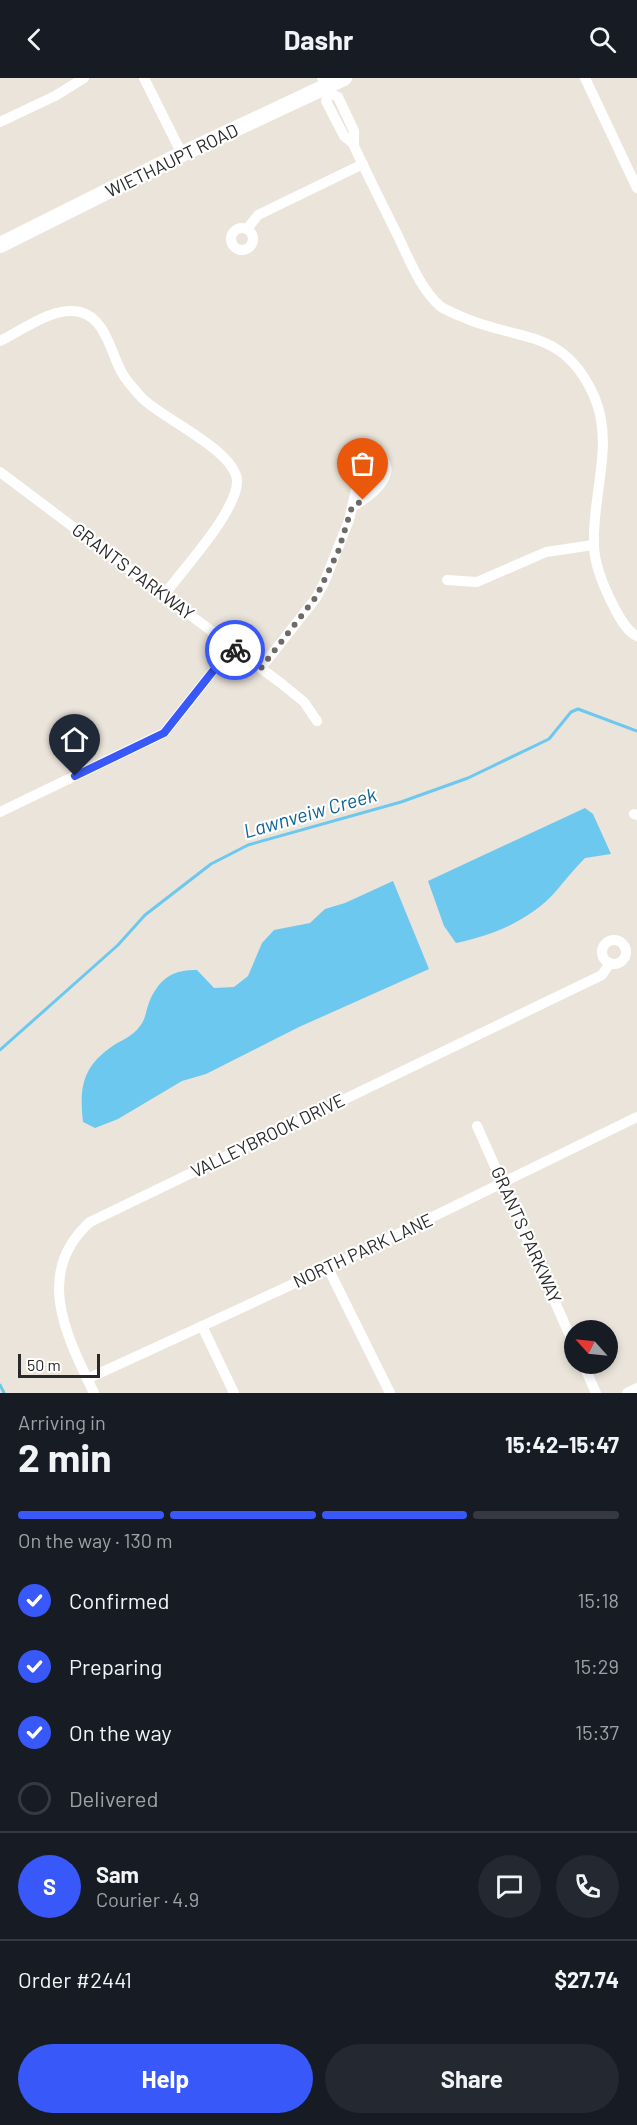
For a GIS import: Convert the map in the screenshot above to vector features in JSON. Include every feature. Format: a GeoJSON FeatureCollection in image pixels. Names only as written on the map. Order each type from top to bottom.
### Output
{"type":"FeatureCollection","features":[{"type":"Feature","properties":{"kind":"street"},"geometry":{"type":"LineString","coordinates":[[0,122],[55,96],[84,78]]}},
{"type":"Feature","properties":{"kind":"street"},"geometry":{"type":"LineString","coordinates":[[144,78],[182,154]]}},
{"type":"Feature","properties":{"kind":"street","name":"WIETHAUPT ROAD"},"geometry":{"type":"LineString","coordinates":[[0,245],[182,154],[344,78]]}},
{"type":"Feature","properties":{"kind":"street"},"geometry":{"type":"LineString","coordinates":[[585,78],[637,188]]}},
{"type":"Feature","properties":{"kind":"street"},"geometry":{"type":"LineString","coordinates":[[326,86],[326,101],[344,136],[354,144],[416,273],[440,306],[478,324],[517,332],[550,345],[573,362],[589,385],[599,409],[604,434],[593,545],[606,593],[619,617],[632,634],[637,636]]}},
{"type":"Feature","properties":{"kind":"street"},"geometry":{"type":"LineString","coordinates":[[247,229],[258,215],[363,164]]}},
{"type":"Feature","properties":{"kind":"street"},"geometry":{"type":"LineString","coordinates":[[0,341],[54,314],[80,312],[90,316],[108,339],[130,385],[144,400],[221,456],[234,471],[236,490],[228,510],[165,594]]}},
{"type":"Feature","properties":{"kind":"street"},"geometry":{"type":"LineString","coordinates":[[261,668],[316,597],[338,552],[361,468],[368,458],[375,455],[381,457],[386,469],[383,479],[374,494],[352,507]]}},
{"type":"Feature","properties":{"kind":"street","name":"GRANTS PARKWAY"},"geometry":{"type":"LineString","coordinates":[[0,472],[261,668],[304,702],[317,721]]}},
{"type":"Feature","properties":{"kind":"street"},"geometry":{"type":"LineString","coordinates":[[447,580],[477,582],[546,552],[593,545]]}},
{"type":"Feature","properties":{"kind":"street"},"geometry":{"type":"LineString","coordinates":[[0,812],[164,733],[232,647]]}},
{"type":"Feature","properties":{"kind":"street","name":"VALLEYBROOK DRIVE"},"geometry":{"type":"LineString","coordinates":[[94,1393],[66,1335],[58,1289],[68,1250],[76,1234],[90,1222],[602,975],[610,963]]}},
{"type":"Feature","properties":{"kind":"street","name":"NORTH PARK LANE"},"geometry":{"type":"LineString","coordinates":[[87,1379],[328,1268],[637,1117]]}},
{"type":"Feature","properties":{"kind":"street","name":"GRANTS PARKWAY"},"geometry":{"type":"LineString","coordinates":[[477,1126],[564,1321]]}},
{"type":"Feature","properties":{"kind":"street"},"geometry":{"type":"LineString","coordinates":[[328,1268],[390,1393]]}},
{"type":"Feature","properties":{"kind":"street"},"geometry":{"type":"LineString","coordinates":[[202,1326],[234,1393]]}},
{"type":"Feature","properties":{"kind":"street"},"geometry":{"type":"LineString","coordinates":[[587,1374],[596,1393]]}},
{"type":"Feature","properties":{"kind":"street"},"geometry":{"type":"LineString","coordinates":[[627,1393],[637,1388]]}},
{"type":"Feature","properties":{"kind":"water"},"geometry":{"type":"Polygon","coordinates":[[[585,808],[593,814],[611,854],[585,858],[547,901],[524,918],[498,931],[456,943],[444,926],[428,881],[585,808]]]}},
{"type":"Feature","properties":{"kind":"water"},"geometry":{"type":"Polygon","coordinates":[[[393,881],[429,969],[299,1027],[206,1074],[182,1081],[118,1119],[95,1128],[83,1122],[83,1087],[90,1069],[104,1053],[137,1029],[144,1020],[154,992],[163,980],[174,973],[197,970],[214,988],[234,987],[248,976],[262,943],[274,930],[310,923],[325,909],[345,903],[393,881]]]}},
{"type":"Feature","properties":{"kind":"waterway","name":"Lawnveiw Creek"},"geometry":{"type":"LineString","coordinates":[[0,1050],[118,945],[145,915],[211,864],[248,845],[401,802],[468,778],[549,739],[571,712],[578,709],[637,731]]}},
{"type":"Feature","properties":{"kind":"waterway"},"geometry":{"type":"LineString","coordinates":[[0,1385],[4,1393]]}},
{"type":"Feature","properties":{"kind":"way so far"},"geometry":{"type":"LineString","coordinates":[[235,650],[261,668],[316,597],[332,568],[352,507],[363,500]]}},
{"type":"Feature","properties":{"kind":"route"},"geometry":{"type":"LineString","coordinates":[[75,776],[164,733],[232,647],[235,650]]}}]}
